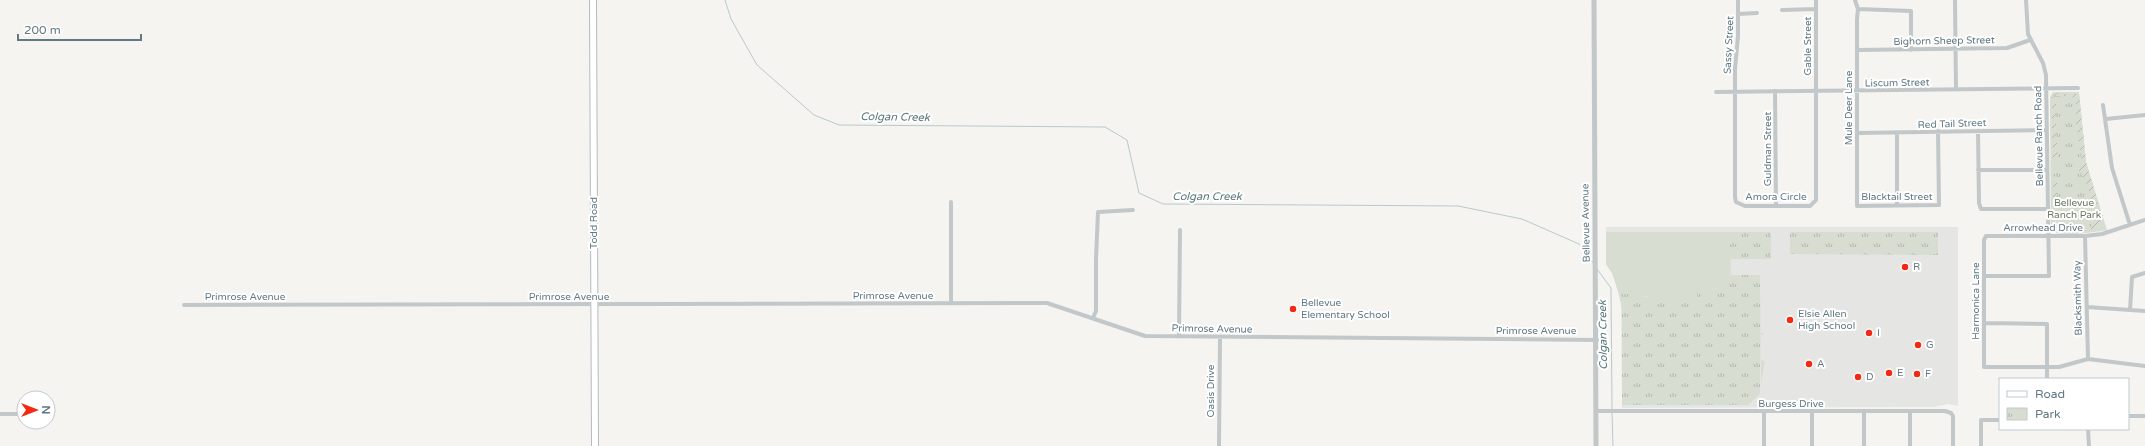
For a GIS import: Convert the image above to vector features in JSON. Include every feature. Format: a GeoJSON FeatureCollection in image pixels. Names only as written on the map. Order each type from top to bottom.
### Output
{"type":"FeatureCollection","features":[{"type":"Feature","properties":{"kind":"main road","name":"Todd Road"},"geometry":{"type":"LineString","coordinates":[[593,0],[595,446]]}},
{"type":"Feature","properties":{"kind":"street","name":"Bellevue Avenue"},"geometry":{"type":"LineString","coordinates":[[1594,0],[1597,340],[1596,446]]}},
{"type":"Feature","properties":{"kind":"street","name":"Sassy Street"},"geometry":{"type":"LineString","coordinates":[[1735,92],[1738,0]]}},
{"type":"Feature","properties":{"kind":"street","name":"Gable Street"},"geometry":{"type":"LineString","coordinates":[[1816,0],[1816,91]]}},
{"type":"Feature","properties":{"kind":"street","name":"Mule Deer Lane"},"geometry":{"type":"LineString","coordinates":[[1855,0],[1858,9],[1857,206]]}},
{"type":"Feature","properties":{"kind":"street"},"geometry":{"type":"LineString","coordinates":[[1954,0],[1956,89]]}},
{"type":"Feature","properties":{"kind":"street","name":"Bellevue Ranch Road"},"geometry":{"type":"LineString","coordinates":[[1984,276],[2049,276],[2045,69],[2030,40],[2027,29],[2026,0]]}},
{"type":"Feature","properties":{"kind":"street"},"geometry":{"type":"LineString","coordinates":[[1782,10],[1816,9]]}},
{"type":"Feature","properties":{"kind":"street"},"geometry":{"type":"LineString","coordinates":[[1858,9],[1911,11],[1911,50]]}},
{"type":"Feature","properties":{"kind":"street"},"geometry":{"type":"LineString","coordinates":[[1738,14],[1756,13]]}},
{"type":"Feature","properties":{"kind":"street","name":"Bighorn Sheep Street"},"geometry":{"type":"LineString","coordinates":[[1857,50],[2008,48],[2030,40]]}},
{"type":"Feature","properties":{"kind":"street","name":"Liscum Street"},"geometry":{"type":"LineString","coordinates":[[1716,92],[1857,92],[1956,89],[2078,88]]}},
{"type":"Feature","properties":{"kind":"street","name":"Amora Circle"},"geometry":{"type":"LineString","coordinates":[[1735,92],[1736,202],[1745,206],[1810,206],[1816,200],[1816,91]]}},
{"type":"Feature","properties":{"kind":"street","name":"Guldman Street"},"geometry":{"type":"LineString","coordinates":[[1775,92],[1776,206]]}},
{"type":"Feature","properties":{"kind":"street"},"geometry":{"type":"LineString","coordinates":[[2103,105],[2112,168],[2130,224]]}},
{"type":"Feature","properties":{"kind":"street"},"geometry":{"type":"LineString","coordinates":[[2106,119],[2145,115]]}},
{"type":"Feature","properties":{"kind":"street","name":"Red Tail Street"},"geometry":{"type":"LineString","coordinates":[[1857,133],[2047,130]]}},
{"type":"Feature","properties":{"kind":"street"},"geometry":{"type":"LineString","coordinates":[[1978,131],[1979,203],[1981,209],[2047,210]]}},
{"type":"Feature","properties":{"kind":"street","name":"Blacktail Street"},"geometry":{"type":"LineString","coordinates":[[1857,206],[1938,205],[1938,132]]}},
{"type":"Feature","properties":{"kind":"street"},"geometry":{"type":"LineString","coordinates":[[1897,205],[1898,133]]}},
{"type":"Feature","properties":{"kind":"street"},"geometry":{"type":"LineString","coordinates":[[1978,170],[2047,170]]}},
{"type":"Feature","properties":{"kind":"street"},"geometry":{"type":"LineString","coordinates":[[951,202],[951,304]]}},
{"type":"Feature","properties":{"kind":"street"},"geometry":{"type":"LineString","coordinates":[[1093,318],[1096,311],[1098,212],[1133,210]]}},
{"type":"Feature","properties":{"kind":"street","name":"Arrowhead Drive"},"geometry":{"type":"LineString","coordinates":[[1986,236],[2085,236],[2102,234],[2145,220]]}},
{"type":"Feature","properties":{"kind":"street"},"geometry":{"type":"LineString","coordinates":[[1179,336],[1180,230]]}},
{"type":"Feature","properties":{"kind":"street","name":"Harmonica Lane"},"geometry":{"type":"LineString","coordinates":[[1986,236],[1984,240],[1984,367],[2047,367]]}},
{"type":"Feature","properties":{"kind":"street","name":"Blacksmith Way"},"geometry":{"type":"LineString","coordinates":[[2085,236],[2088,359]]}},
{"type":"Feature","properties":{"kind":"street"},"geometry":{"type":"LineString","coordinates":[[2130,310],[2132,277],[2145,273]]}},
{"type":"Feature","properties":{"kind":"street","name":"Primrose Avenue"},"geometry":{"type":"LineString","coordinates":[[184,305],[1047,303],[1145,336],[1597,340]]}},
{"type":"Feature","properties":{"kind":"street"},"geometry":{"type":"LineString","coordinates":[[2087,307],[2145,311]]}},
{"type":"Feature","properties":{"kind":"street"},"geometry":{"type":"LineString","coordinates":[[1984,324],[2047,324],[2047,378]]}},
{"type":"Feature","properties":{"kind":"street","name":"Oasis Drive"},"geometry":{"type":"LineString","coordinates":[[1219,446],[1220,337]]}},
{"type":"Feature","properties":{"kind":"street"},"geometry":{"type":"LineString","coordinates":[[2047,367],[2059,366],[2088,359],[2145,366]]}},
{"type":"Feature","properties":{"kind":"street","name":"Burgess Drive"},"geometry":{"type":"LineString","coordinates":[[1596,411],[1945,411],[1951,413],[1953,421],[1953,446]]}},
{"type":"Feature","properties":{"kind":"street"},"geometry":{"type":"LineString","coordinates":[[1764,412],[1764,446]]}},
{"type":"Feature","properties":{"kind":"street"},"geometry":{"type":"LineString","coordinates":[[1812,412],[1812,446]]}},
{"type":"Feature","properties":{"kind":"street"},"geometry":{"type":"LineString","coordinates":[[1864,412],[1864,446]]}},
{"type":"Feature","properties":{"kind":"street"},"geometry":{"type":"LineString","coordinates":[[1910,412],[1910,446]]}},
{"type":"Feature","properties":{"kind":"street"},"geometry":{"type":"LineString","coordinates":[[0,414],[16,414]]}},
{"type":"Feature","properties":{"kind":"street"},"geometry":{"type":"LineString","coordinates":[[2129,416],[2145,416]]}},
{"type":"Feature","properties":{"kind":"street"},"geometry":{"type":"LineString","coordinates":[[1981,446],[1981,420],[1999,420]]}},
{"type":"Feature","properties":{"kind":"street"},"geometry":{"type":"LineString","coordinates":[[2088,430],[2089,446]]}},
{"type":"Feature","properties":{"kind":"shaded area","name":"Elsie Allen High School"},"geometry":{"type":"Polygon","coordinates":[[[1606,227],[1958,227],[1958,406],[1948,404],[1934,407],[1622,408],[1621,303],[1613,275],[1606,264],[1606,227]]]}},
{"type":"Feature","properties":{"kind":"green space","name":"Bellevue Ranch Park"},"geometry":{"type":"Polygon","coordinates":[[[2053,92],[2079,92],[2086,162],[2107,230],[2061,234],[2051,230],[2050,97],[2053,92]]]}},
{"type":"Feature","properties":{"kind":"green space"},"geometry":{"type":"Polygon","coordinates":[[[2054,94],[2079,94],[2086,162],[2104,223],[2101,224],[2102,228],[2091,229],[2092,205],[2089,190],[2078,169],[2082,161],[2076,123],[2076,100],[2071,96],[2053,96],[2054,94]]]}},
{"type":"Feature","properties":{"kind":"green space"},"geometry":{"type":"Polygon","coordinates":[[[2052,97],[2056,97],[2056,129],[2052,129],[2052,97]]]}},
{"type":"Feature","properties":{"kind":"green space"},"geometry":{"type":"Polygon","coordinates":[[[2056,130],[2058,160],[2057,163],[2053,164],[2052,132],[2056,130]]]}},
{"type":"Feature","properties":{"kind":"green space"},"geometry":{"type":"Polygon","coordinates":[[[2056,176],[2057,206],[2053,206],[2053,177],[2056,176]]]}},
{"type":"Feature","properties":{"kind":"green space"},"geometry":{"type":"Polygon","coordinates":[[[1606,232],[1730,232],[1731,284],[1726,284],[1707,292],[1698,293],[1754,324],[1646,296],[1640,296],[1639,294],[1619,294],[1612,273],[1606,264],[1606,232]]]}},
{"type":"Feature","properties":{"kind":"green space"},"geometry":{"type":"Polygon","coordinates":[[[1730,232],[1771,232],[1771,259],[1730,259],[1730,232]]]}},
{"type":"Feature","properties":{"kind":"green space"},"geometry":{"type":"Polygon","coordinates":[[[1790,232],[1938,232],[1938,255],[1790,254],[1790,232]]]}},
{"type":"Feature","properties":{"kind":"green space"},"geometry":{"type":"Polygon","coordinates":[[[1702,233],[1730,240],[1725,250],[1716,240],[1701,236],[1702,233]]]}},
{"type":"Feature","properties":{"kind":"green space"},"geometry":{"type":"Polygon","coordinates":[[[1730,275],[1760,275],[1760,394],[1748,405],[1622,405],[1622,310],[1619,294],[1639,294],[1640,296],[1647,297],[1697,297],[1697,293],[1708,292],[1730,284],[1730,275]]]}},
{"type":"Feature","properties":{"kind":"green space"},"geometry":{"type":"Polygon","coordinates":[[[1760,276],[1761,333],[1765,334],[1761,335],[1761,360],[1765,361],[1761,383],[1760,276]]]}},
{"type":"Feature","properties":{"kind":"waterway","name":"Colgan Creek"},"geometry":{"type":"LineString","coordinates":[[725,0],[731,19],[757,65],[814,115],[839,125],[1105,127],[1127,140],[1139,193],[1163,204],[1458,206],[1522,219],[1579,244],[1593,263]]}},
{"type":"Feature","properties":{"kind":"waterway","name":"Colgan Creek"},"geometry":{"type":"LineString","coordinates":[[1597,269],[1611,288],[1612,409]]}},
{"type":"Feature","properties":{"kind":"waterway","name":"Colgan Creek"},"geometry":{"type":"LineString","coordinates":[[1612,413],[1613,446]]}},
{"type":"Feature","properties":{"kind":"place","name":"R"},"geometry":{"type":"Point","coordinates":[1905,267]}},
{"type":"Feature","properties":{"kind":"place","name":"Bellevue Elementary School"},"geometry":{"type":"Point","coordinates":[1293,309]}},
{"type":"Feature","properties":{"kind":"place","name":"Elsie Allen High School"},"geometry":{"type":"Point","coordinates":[1790,320]}},
{"type":"Feature","properties":{"kind":"place","name":"I"},"geometry":{"type":"Point","coordinates":[1869,333]}},
{"type":"Feature","properties":{"kind":"place","name":"G"},"geometry":{"type":"Point","coordinates":[1918,345]}},
{"type":"Feature","properties":{"kind":"place","name":"A"},"geometry":{"type":"Point","coordinates":[1809,364]}},
{"type":"Feature","properties":{"kind":"place","name":"E"},"geometry":{"type":"Point","coordinates":[1889,373]}},
{"type":"Feature","properties":{"kind":"place","name":"F"},"geometry":{"type":"Point","coordinates":[1917,374]}},
{"type":"Feature","properties":{"kind":"place","name":"D"},"geometry":{"type":"Point","coordinates":[1858,377]}}]}
